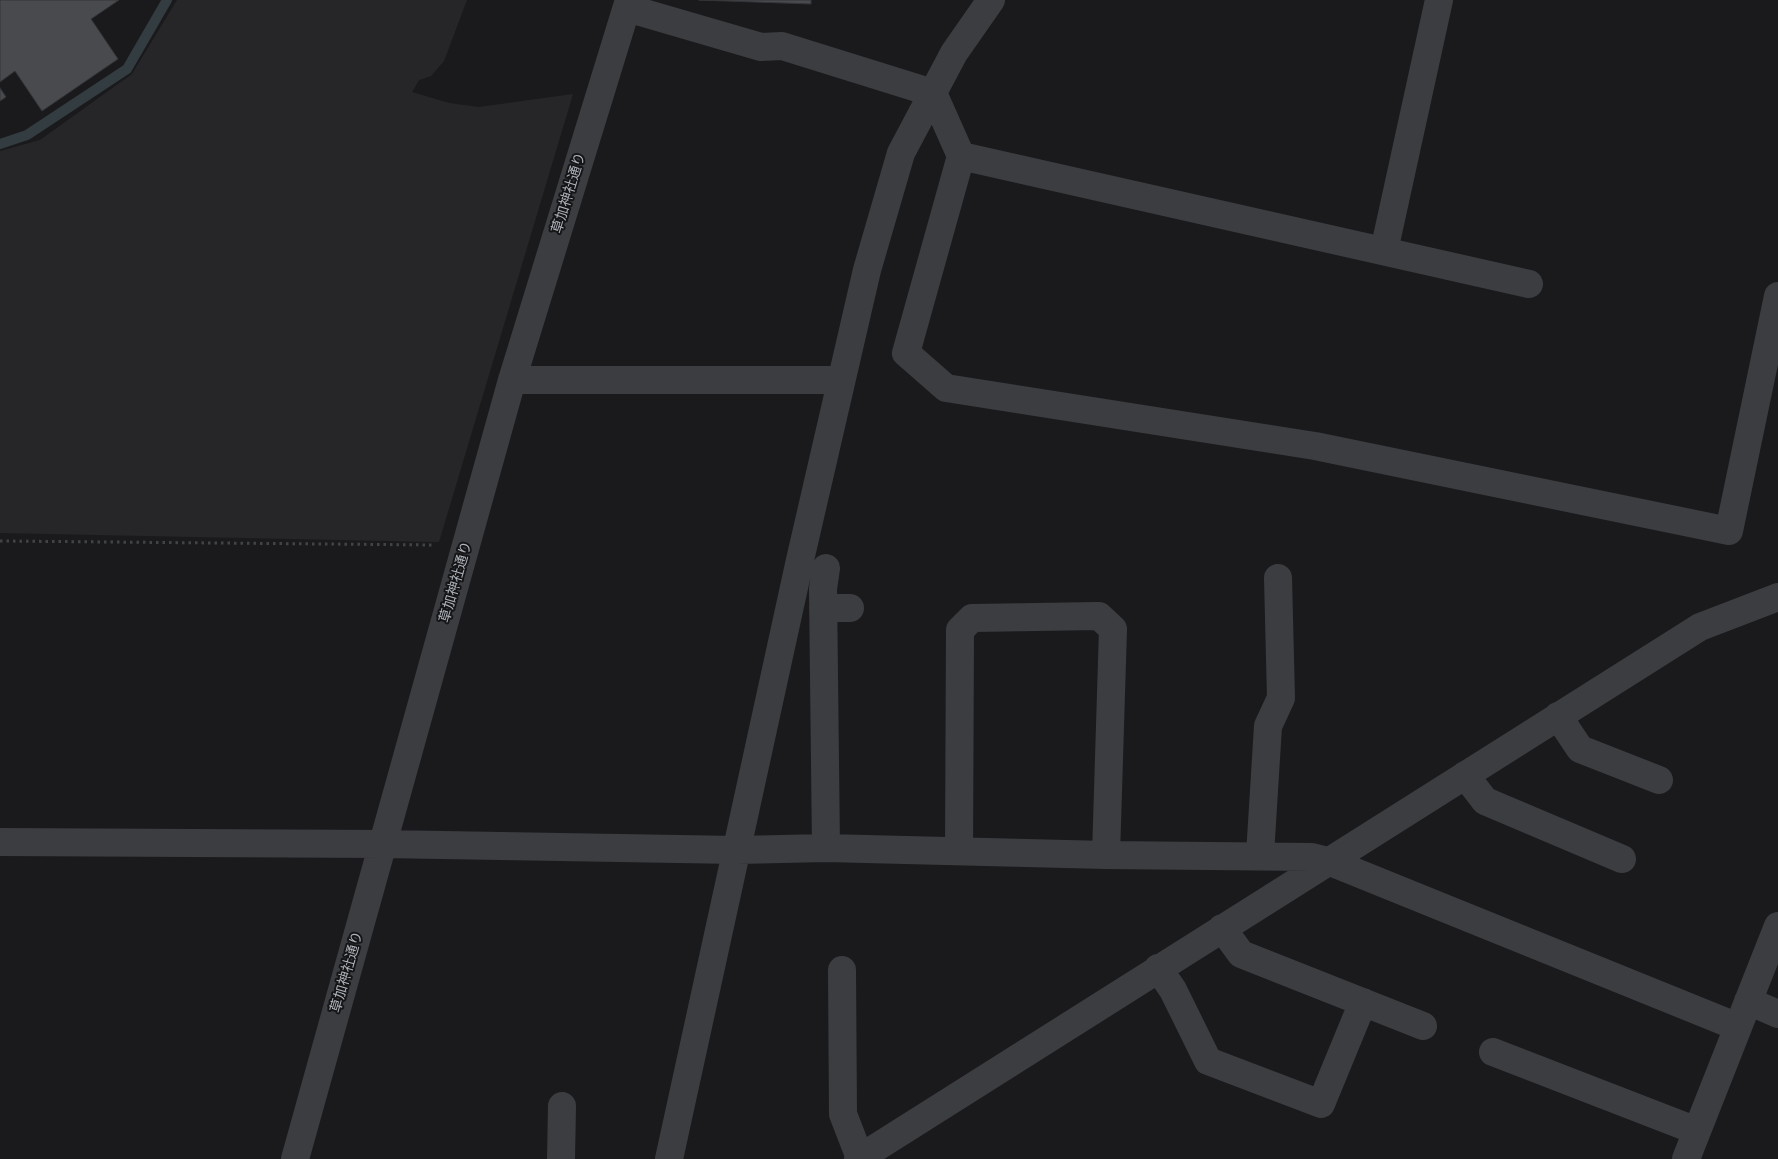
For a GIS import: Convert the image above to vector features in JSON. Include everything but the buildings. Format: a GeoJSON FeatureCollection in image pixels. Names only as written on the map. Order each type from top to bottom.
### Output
{"type":"FeatureCollection","features":[{"type":"Feature","properties":{"kind":"street"},"geometry":{"type":"LineString","coordinates":[[669,1159],[867,270],[901,153],[954,53],[991,0]]}},
{"type":"Feature","properties":{"kind":"street"},"geometry":{"type":"LineString","coordinates":[[1384,251],[1439,0]]}},
{"type":"Feature","properties":{"kind":"street"},"geometry":{"type":"LineString","coordinates":[[628,4],[761,47],[782,46],[933,93],[961,156],[906,353],[946,388],[1315,446],[1729,531],[1778,296]]}},
{"type":"Feature","properties":{"kind":"street","name":"草加神社通り"},"geometry":{"type":"LineString","coordinates":[[294,1159],[512,380],[628,4]]}},
{"type":"Feature","properties":{"kind":"street"},"geometry":{"type":"LineString","coordinates":[[961,156],[1529,284]]}},
{"type":"Feature","properties":{"kind":"street"},"geometry":{"type":"LineString","coordinates":[[512,380],[841,380]]}},
{"type":"Feature","properties":{"kind":"street"},"geometry":{"type":"LineString","coordinates":[[826,568],[824,608],[826,848]]}},
{"type":"Feature","properties":{"kind":"street"},"geometry":{"type":"LineString","coordinates":[[1260,855],[1268,726],[1281,698],[1278,578]]}},
{"type":"Feature","properties":{"kind":"street"},"geometry":{"type":"LineString","coordinates":[[842,970],[843,1114],[859,1158],[1328,860],[1700,628],[1778,597]]}},
{"type":"Feature","properties":{"kind":"street"},"geometry":{"type":"LineString","coordinates":[[824,608],[850,608]]}},
{"type":"Feature","properties":{"kind":"street"},"geometry":{"type":"LineString","coordinates":[[959,851],[960,630],[972,618],[1099,616],[1113,629],[1106,855]]}},
{"type":"Feature","properties":{"kind":"street"},"geometry":{"type":"LineString","coordinates":[[1558,716],[1580,749],[1659,780]]}},
{"type":"Feature","properties":{"kind":"street"},"geometry":{"type":"LineString","coordinates":[[1465,775],[1485,801],[1622,859]]}},
{"type":"Feature","properties":{"kind":"street"},"geometry":{"type":"LineString","coordinates":[[0,842],[383,844],[737,850],[826,848],[1106,855],[1312,857],[1328,860],[1738,1027]]}},
{"type":"Feature","properties":{"kind":"street"},"geometry":{"type":"LineString","coordinates":[[1686,1159],[1778,926]]}},
{"type":"Feature","properties":{"kind":"street"},"geometry":{"type":"LineString","coordinates":[[1222,928],[1241,954],[1423,1026]]}},
{"type":"Feature","properties":{"kind":"street"},"geometry":{"type":"LineString","coordinates":[[1158,968],[1173,990],[1208,1061],[1321,1104],[1363,1002]]}},
{"type":"Feature","properties":{"kind":"street"},"geometry":{"type":"LineString","coordinates":[[1748,1001],[1778,1014]]}},
{"type":"Feature","properties":{"kind":"street"},"geometry":{"type":"LineString","coordinates":[[1493,1052],[1697,1132]]}},
{"type":"Feature","properties":{"kind":"street"},"geometry":{"type":"LineString","coordinates":[[561,1159],[562,1106]]}},
{"type":"Feature","properties":{"kind":"path"},"geometry":{"type":"LineString","coordinates":[[0,541],[434,545],[465,552]]}},
{"type":"Feature","properties":{"kind":"shaded area"},"geometry":{"type":"Polygon","coordinates":[[[177,0],[467,0],[444,61],[431,76],[419,80],[412,92],[449,103],[479,107],[573,94],[439,542],[0,533],[0,151],[40,140],[132,74],[177,0]]]}},
{"type":"Feature","properties":{"kind":"waterway"},"geometry":{"type":"LineString","coordinates":[[0,144],[27,135],[127,69],[167,0]]}}]}
